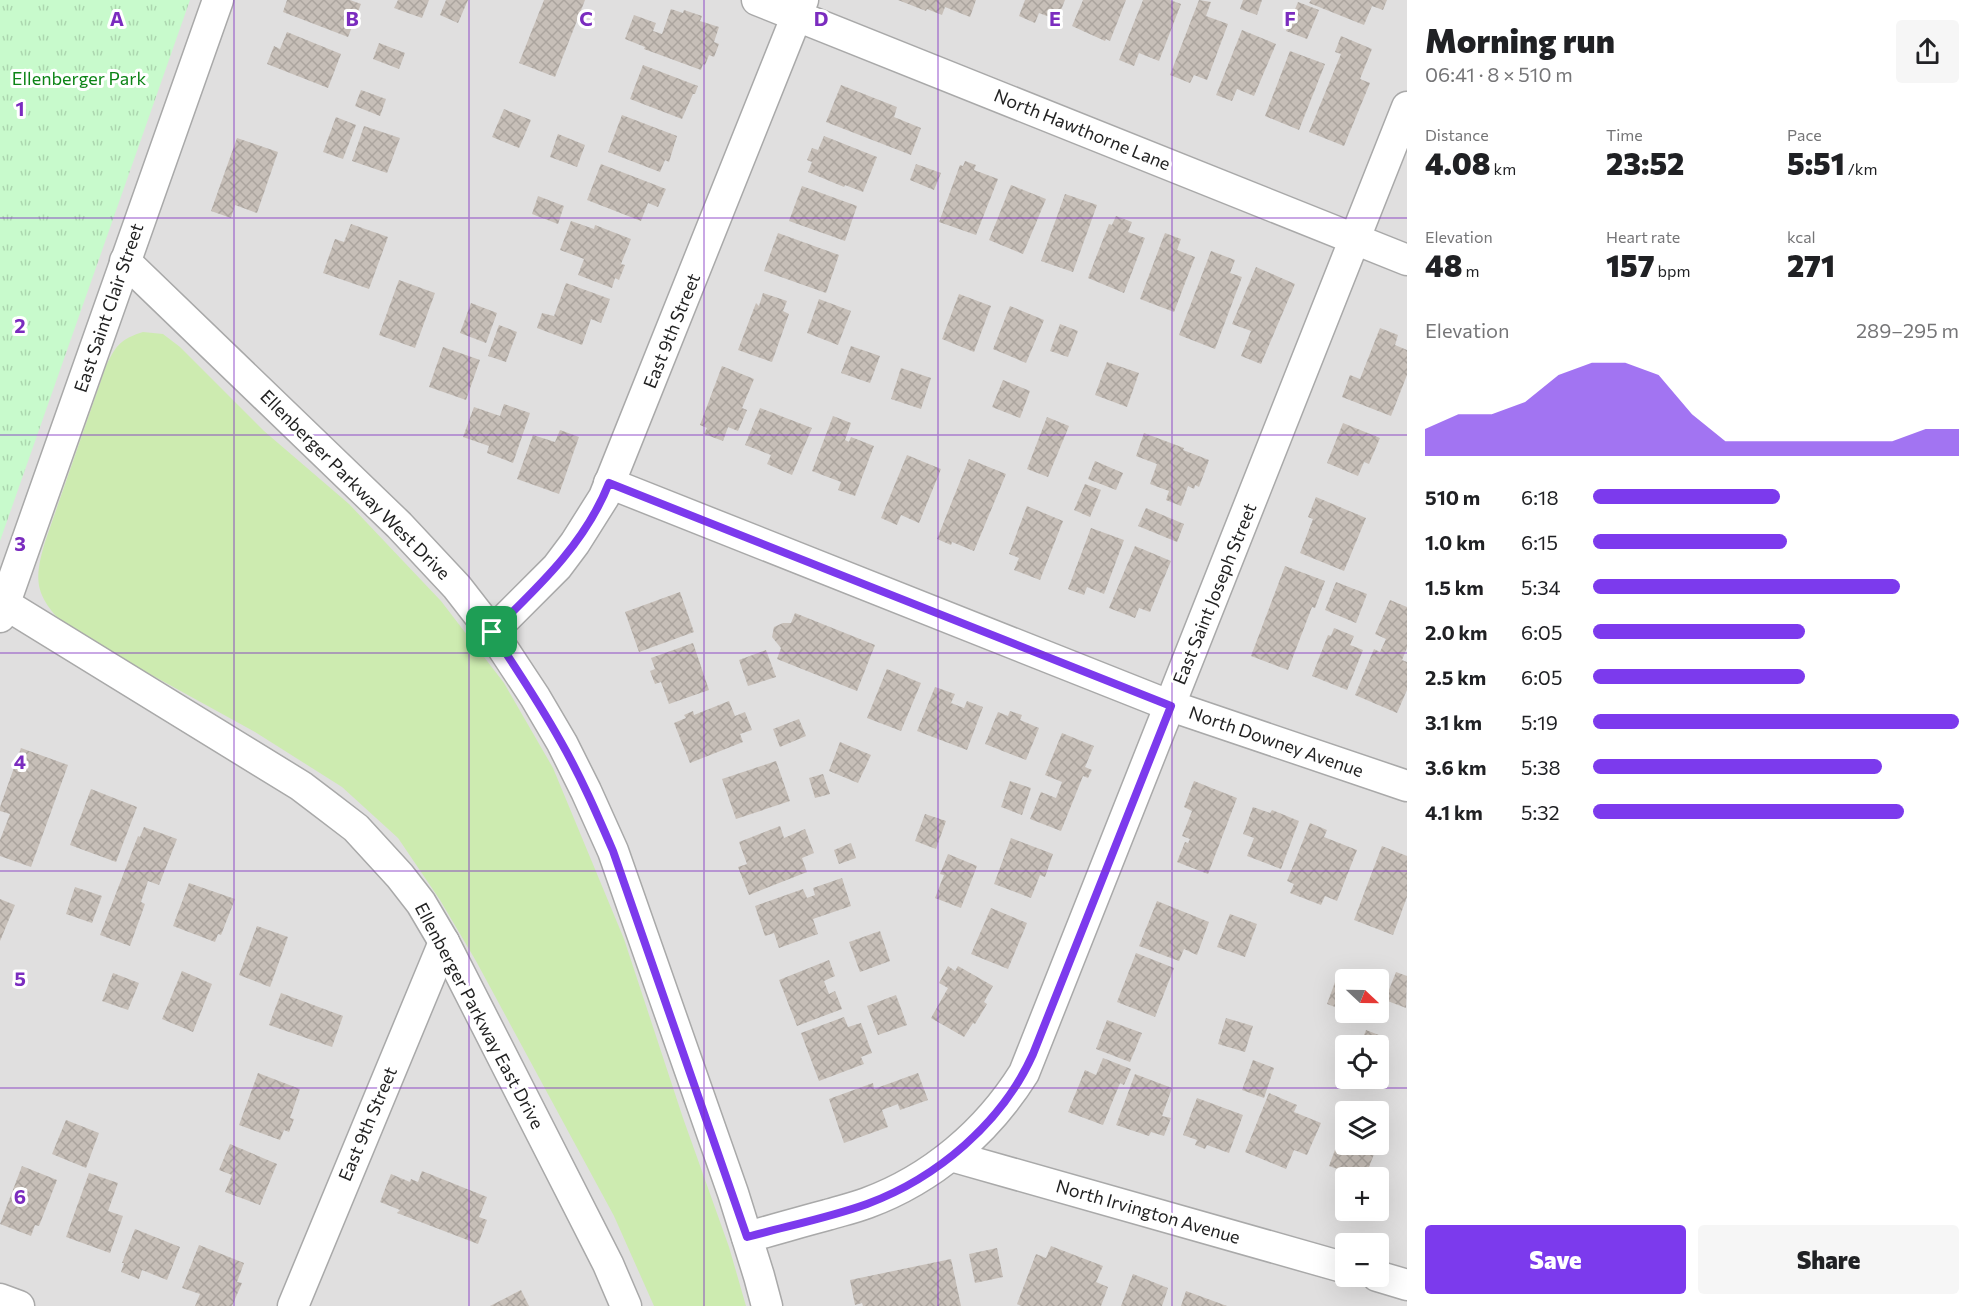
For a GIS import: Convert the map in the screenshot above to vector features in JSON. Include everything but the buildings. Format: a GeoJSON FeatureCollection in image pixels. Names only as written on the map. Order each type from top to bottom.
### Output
{"type":"FeatureCollection","features":[{"type":"Feature","properties":{"kind":"street","name":"East Saint Clair Street"},"geometry":{"type":"LineString","coordinates":[[2,609],[218,0]]}},
{"type":"Feature","properties":{"kind":"street","name":"North Hawthorne Lane"},"geometry":{"type":"LineString","coordinates":[[758,0],[800,8],[1407,260]]}},
{"type":"Feature","properties":{"kind":"street","name":"East 9th Street"},"geometry":{"type":"LineString","coordinates":[[492,632],[557,567],[590,521],[609,483],[800,8]]}},
{"type":"Feature","properties":{"kind":"street","name":"East Saint Joseph Street"},"geometry":{"type":"LineString","coordinates":[[747,1237],[865,1204],[918,1178],[951,1156],[990,1119],[1024,1074],[1407,107]]}},
{"type":"Feature","properties":{"kind":"street","name":"Ellenberger Parkway West Drive"},"geometry":{"type":"LineString","coordinates":[[125,261],[399,525],[457,587],[492,632],[535,697],[562,743],[613,851],[747,1237],[767,1306]]}},
{"type":"Feature","properties":{"kind":"street","name":"North Downey Avenue"},"geometry":{"type":"LineString","coordinates":[[609,483],[1171,706],[1407,786]]}},
{"type":"Feature","properties":{"kind":"street","name":"Ellenberger Parkway East Drive"},"geometry":{"type":"LineString","coordinates":[[2,609],[301,786],[356,828],[400,876],[444,942],[608,1264],[626,1306]]}},
{"type":"Feature","properties":{"kind":"street","name":"East 9th Street"},"geometry":{"type":"LineString","coordinates":[[293,1306],[444,942]]}},
{"type":"Feature","properties":{"kind":"street","name":"North Irvington Avenue"},"geometry":{"type":"LineString","coordinates":[[951,1156],[1335,1265]]}},
{"type":"Feature","properties":{"kind":"street"},"geometry":{"type":"LineString","coordinates":[[1389,1280],[1407,1285]]}},
{"type":"Feature","properties":{"kind":"street"},"geometry":{"type":"LineString","coordinates":[[0,1299],[19,1306]]}},
{"type":"Feature","properties":{"kind":"shaded area"},"geometry":{"type":"Polygon","coordinates":[[[0,0],[1407,0],[1407,1306],[0,1306],[0,0]]]}},
{"type":"Feature","properties":{"kind":"green space","name":"Ellenberger Park"},"geometry":{"type":"Polygon","coordinates":[[[0,0],[190,0],[0,541],[0,0]]]}},
{"type":"Feature","properties":{"kind":"green space"},"geometry":{"type":"Polygon","coordinates":[[[143,332],[163,334],[180,347],[264,431],[349,504],[441,601],[504,683],[553,768],[624,939],[683,1118],[729,1247],[746,1306],[654,1306],[614,1216],[476,961],[440,900],[398,838],[342,787],[255,732],[68,629],[44,599],[38,580],[41,557],[106,366],[120,344],[129,337],[143,332]]]}},
{"type":"Feature","properties":{"kind":"route"},"geometry":{"type":"LineString","coordinates":[[609,483],[1171,706],[1024,1074],[990,1119],[969,1140],[944,1162],[927,1173],[874,1201],[747,1237],[613,851],[562,743],[492,632],[557,567],[590,521],[609,483]]}}]}
